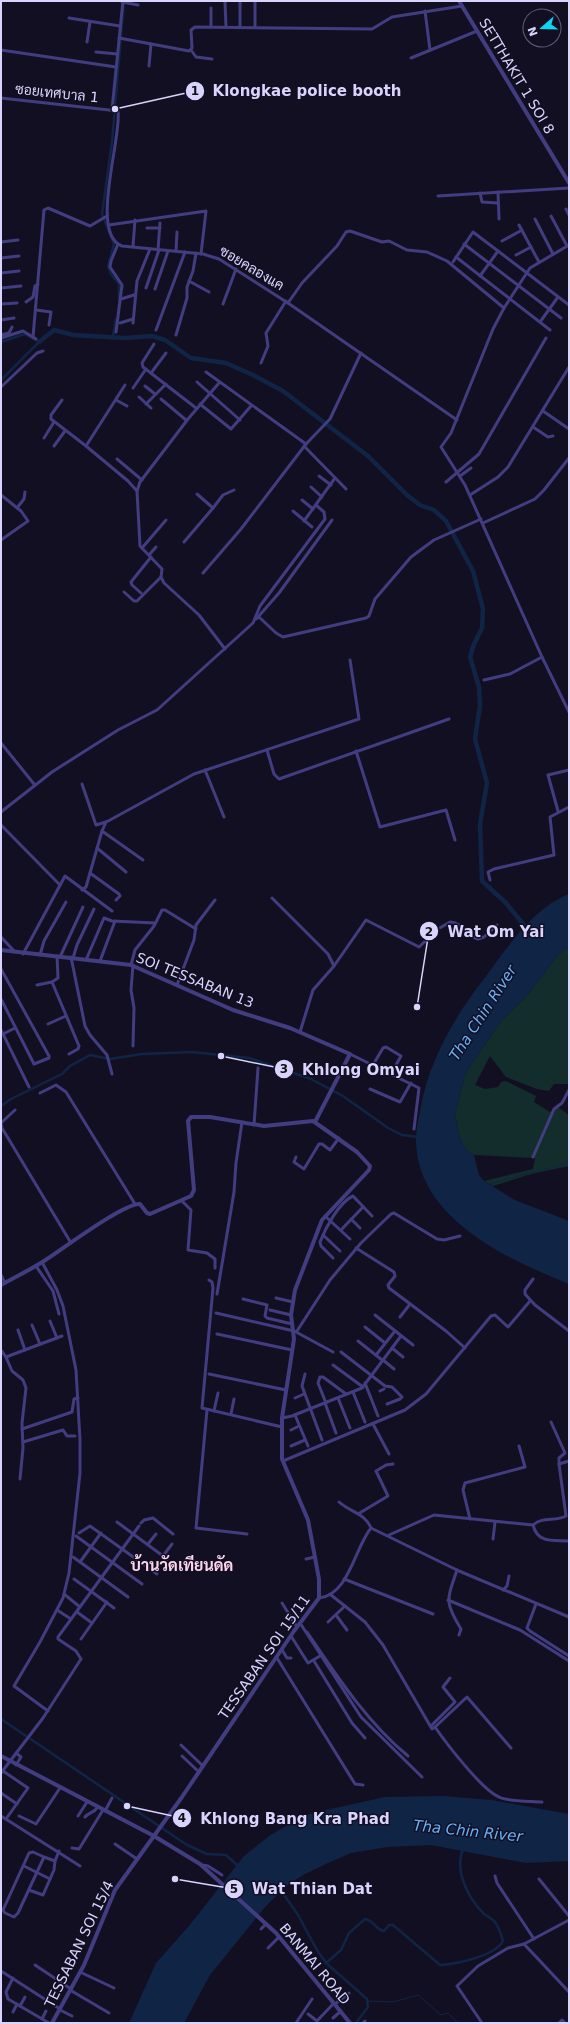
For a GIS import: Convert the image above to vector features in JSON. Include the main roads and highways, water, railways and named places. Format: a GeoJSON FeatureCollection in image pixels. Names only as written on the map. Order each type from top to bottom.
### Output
{"type":"FeatureCollection","features":[{"type":"Feature","properties":{"kind":"water","name":"Tha Chin River"},"geometry":{"type":"Polygon","coordinates":[[[569,894],[569,946],[557,956],[524,999],[501,1021],[472,1063],[465,1075],[455,1114],[459,1135],[465,1149],[474,1155],[479,1175],[484,1181],[515,1200],[569,1221],[569,1284],[519,1262],[493,1248],[469,1232],[448,1213],[431,1191],[420,1167],[416,1139],[421,1106],[430,1072],[444,1040],[453,1024],[473,994],[521,931],[543,909],[569,894]]]}},
{"type":"Feature","properties":{"kind":"water","name":"Tha Chin River"},"geometry":{"type":"Polygon","coordinates":[[[443,1796],[491,1800],[569,1814],[569,1861],[526,1863],[431,1845],[387,1847],[351,1853],[303,1875],[285,1887],[265,1907],[210,1975],[184,2023],[129,2023],[156,1963],[189,1926],[244,1856],[269,1836],[305,1815],[326,1810],[385,1797],[443,1796]]]}},
{"type":"Feature","properties":{"kind":"waterway"},"geometry":{"type":"LineString","coordinates":[[119,300],[119,284],[111,274],[108,266],[114,244],[102,214],[112,142],[124,1]]}},
{"type":"Feature","properties":{"kind":"waterway"},"geometry":{"type":"LineString","coordinates":[[113,336],[116,319]]}},
{"type":"Feature","properties":{"kind":"waterway"},"geometry":{"type":"LineString","coordinates":[[39,342],[54,330],[73,335],[125,338],[152,336],[165,340],[191,358],[226,363],[283,391],[368,456],[407,495],[420,505],[434,510],[446,521],[473,571],[483,609],[482,628],[474,644],[470,657],[479,687],[480,706],[475,739],[487,783],[480,824],[482,881],[505,902],[528,930]]}},
{"type":"Feature","properties":{"kind":"waterway"},"geometry":{"type":"LineString","coordinates":[[1,342],[25,334],[39,342],[1,380]]}},
{"type":"Feature","properties":{"kind":"waterway"},"geometry":{"type":"LineString","coordinates":[[1,1106],[11,1099],[62,1074],[70,1066],[90,1055],[110,1059],[142,1054],[192,1052],[249,1058],[311,1079],[343,1096],[388,1128],[402,1135],[419,1137]]}},
{"type":"Feature","properties":{"kind":"waterway"},"geometry":{"type":"LineString","coordinates":[[488,1184],[569,1163]]}},
{"type":"Feature","properties":{"kind":"waterway"},"geometry":{"type":"LineString","coordinates":[[1,1719],[187,1845],[207,1854],[226,1855],[238,1866]]}},
{"type":"Feature","properties":{"kind":"waterway"},"geometry":{"type":"LineString","coordinates":[[326,1963],[341,1950],[349,1933],[365,1919],[384,1931],[389,1925],[393,1925],[440,1965],[475,1958],[484,1955],[499,1946],[503,1941],[497,1925],[478,1908],[464,1884],[460,1866],[463,1849]]}},
{"type":"Feature","properties":{"kind":"waterway"},"geometry":{"type":"LineString","coordinates":[[280,1889],[298,1915],[317,1950],[326,1963],[367,1999],[368,2007],[356,2023]]}},
{"type":"Feature","properties":{"kind":"waterway"},"geometry":{"type":"LineString","coordinates":[[367,2001],[393,2002],[418,1995],[441,2015],[448,2013],[458,2023]]}},
{"type":"Feature","properties":{"kind":"place","name":"Klongkae police booth"},"geometry":{"type":"Point","coordinates":[115,109]}},
{"type":"Feature","properties":{"kind":"place","name":"Wat Om Yai"},"geometry":{"type":"Point","coordinates":[417,1007]}},
{"type":"Feature","properties":{"kind":"place","name":"Khlong Omyai"},"geometry":{"type":"Point","coordinates":[221,1056]}},
{"type":"Feature","properties":{"kind":"place","name":"Khlong Bang Kra Phad"},"geometry":{"type":"Point","coordinates":[127,1806]}},
{"type":"Feature","properties":{"kind":"place","name":"Wat Thian Dat"},"geometry":{"type":"Point","coordinates":[175,1879]}},
{"type":"Feature","properties":{"kind":"district","name":"บ้านวัดเทียนดัด"},"geometry":{"type":"Point","coordinates":[182,1565]}}]}
